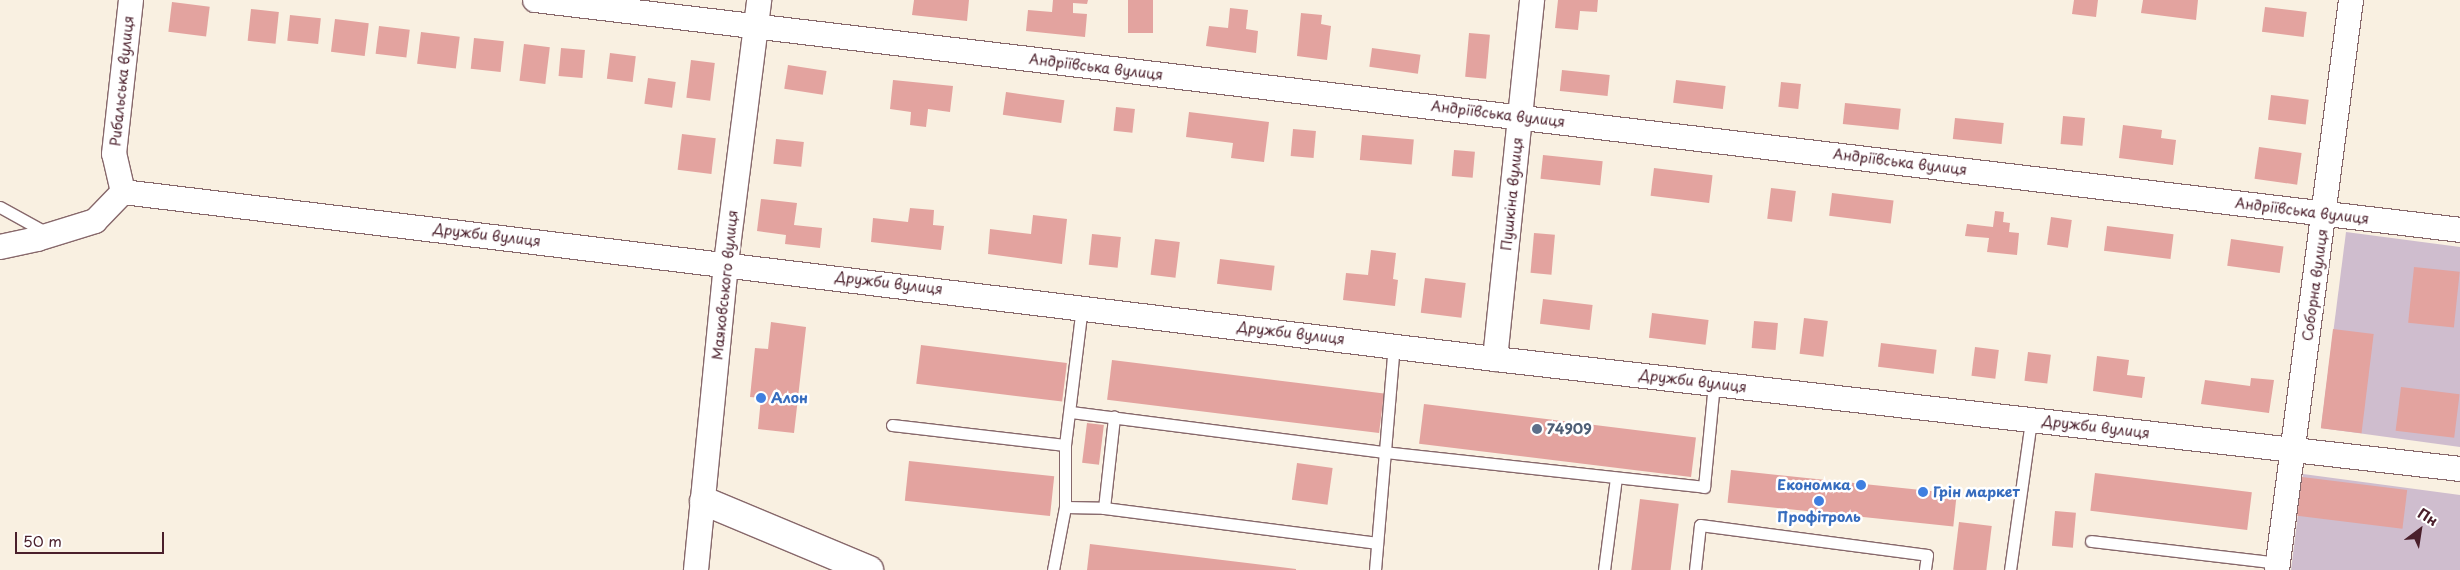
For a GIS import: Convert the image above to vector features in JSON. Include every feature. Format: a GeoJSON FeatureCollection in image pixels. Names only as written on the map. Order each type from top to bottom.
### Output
{"type":"FeatureCollection","features":[{"type":"Feature","properties":{"kind":"street","name":"Рибальська вулиця"},"geometry":{"type":"LineString","coordinates":[[123,192],[114,154],[131,0]]}},
{"type":"Feature","properties":{"kind":"street","name":"Андріївська вулиця"},"geometry":{"type":"LineString","coordinates":[[535,0],[1520,116],[2460,230]]}},
{"type":"Feature","properties":{"kind":"street","name":"Маяковського вулиця"},"geometry":{"type":"LineString","coordinates":[[696,570],[726,263],[759,0]]}},
{"type":"Feature","properties":{"kind":"street","name":"Пушкіна вулиця"},"geometry":{"type":"LineString","coordinates":[[1496,358],[1532,0]]}},
{"type":"Feature","properties":{"kind":"street","name":"Соборна вулиця"},"geometry":{"type":"LineString","coordinates":[[2277,567],[2325,213],[2351,0]]}},
{"type":"Feature","properties":{"kind":"street"},"geometry":{"type":"LineString","coordinates":[[0,247],[50,235],[95,221],[123,192]]}},
{"type":"Feature","properties":{"kind":"street","name":"Дружби вулиця"},"geometry":{"type":"LineString","coordinates":[[123,192],[726,263],[1714,384],[2460,469]]}},
{"type":"Feature","properties":{"kind":"street"},"geometry":{"type":"LineString","coordinates":[[704,501],[869,570]]}},
{"type":"Feature","properties":{"kind":"lane"},"geometry":{"type":"LineString","coordinates":[[0,207],[50,235]]}},
{"type":"Feature","properties":{"kind":"lane"},"geometry":{"type":"LineString","coordinates":[[1052,570],[1065,507],[1066,445],[1082,307]]}},
{"type":"Feature","properties":{"kind":"lane"},"geometry":{"type":"LineString","coordinates":[[1375,570],[1394,346]]}},
{"type":"Feature","properties":{"kind":"lane"},"geometry":{"type":"LineString","coordinates":[[1071,412],[1384,452],[1704,487],[1714,384]]}},
{"type":"Feature","properties":{"kind":"lane"},"geometry":{"type":"LineString","coordinates":[[1104,508],[1114,417]]}},
{"type":"Feature","properties":{"kind":"lane"},"geometry":{"type":"LineString","coordinates":[[2010,570],[2031,420]]}},
{"type":"Feature","properties":{"kind":"lane"},"geometry":{"type":"LineString","coordinates":[[892,425],[1066,445]]}},
{"type":"Feature","properties":{"kind":"lane"},"geometry":{"type":"LineString","coordinates":[[1604,570],[1616,478]]}},
{"type":"Feature","properties":{"kind":"lane"},"geometry":{"type":"LineString","coordinates":[[1065,507],[1104,508],[1376,543]]}},
{"type":"Feature","properties":{"kind":"lane"},"geometry":{"type":"LineString","coordinates":[[1695,570],[1700,525],[1927,555],[1925,570]]}},
{"type":"Feature","properties":{"kind":"lane"},"geometry":{"type":"LineString","coordinates":[[2091,541],[2277,567]]}},
{"type":"Feature","properties":{"kind":"shaded area"},"geometry":{"type":"Polygon","coordinates":[[[2346,232],[2460,247],[2460,447],[2321,428],[2346,232]]]}},
{"type":"Feature","properties":{"kind":"shaded area"},"geometry":{"type":"Polygon","coordinates":[[[2303,474],[2460,495],[2460,570],[2291,570],[2303,474]]]}},
{"type":"Feature","properties":{"kind":"building"},"geometry":{"type":"Polygon","coordinates":[[[914,0],[969,0],[967,21],[912,15],[914,0]]]}},
{"type":"Feature","properties":{"kind":"building"},"geometry":{"type":"Polygon","coordinates":[[[1053,0],[1088,0],[1087,4],[1073,3],[1073,13],[1087,14],[1085,37],[1026,31],[1028,10],[1052,12],[1053,0]]]}},
{"type":"Feature","properties":{"kind":"building"},"geometry":{"type":"Polygon","coordinates":[[[1128,0],[1153,0],[1153,33],[1128,33],[1128,0]]]}},
{"type":"Feature","properties":{"kind":"building"},"geometry":{"type":"Polygon","coordinates":[[[1558,0],[1598,0],[1597,12],[1580,11],[1578,30],[1555,28],[1558,0]]]}},
{"type":"Feature","properties":{"kind":"building"},"geometry":{"type":"Polygon","coordinates":[[[2074,0],[2098,0],[2096,17],[2072,14],[2074,0]]]}},
{"type":"Feature","properties":{"kind":"building"},"geometry":{"type":"Polygon","coordinates":[[[2143,0],[2198,0],[2196,20],[2141,13],[2143,0]]]}},
{"type":"Feature","properties":{"kind":"building"},"geometry":{"type":"Polygon","coordinates":[[[172,2],[210,7],[206,36],[168,32],[172,2]]]}},
{"type":"Feature","properties":{"kind":"building"},"geometry":{"type":"Polygon","coordinates":[[[2265,7],[2307,12],[2304,37],[2262,32],[2265,7]]]}},
{"type":"Feature","properties":{"kind":"building"},"geometry":{"type":"Polygon","coordinates":[[[1230,8],[1248,10],[1246,29],[1258,31],[1256,53],[1206,46],[1209,26],[1228,28],[1230,8]]]}},
{"type":"Feature","properties":{"kind":"building"},"geometry":{"type":"Polygon","coordinates":[[[251,9],[279,12],[276,44],[248,41],[251,9]]]}},
{"type":"Feature","properties":{"kind":"building"},"geometry":{"type":"Polygon","coordinates":[[[1301,13],[1322,15],[1321,24],[1331,26],[1327,60],[1297,56],[1301,13]]]}},
{"type":"Feature","properties":{"kind":"building"},"geometry":{"type":"Polygon","coordinates":[[[290,15],[321,18],[318,44],[287,41],[290,15]]]}},
{"type":"Feature","properties":{"kind":"building"},"geometry":{"type":"Polygon","coordinates":[[[335,19],[369,23],[365,56],[331,52],[335,19]]]}},
{"type":"Feature","properties":{"kind":"building"},"geometry":{"type":"Polygon","coordinates":[[[379,26],[410,30],[406,58],[376,54],[379,26]]]}},
{"type":"Feature","properties":{"kind":"building"},"geometry":{"type":"Polygon","coordinates":[[[421,32],[460,37],[456,69],[417,64],[421,32]]]}},
{"type":"Feature","properties":{"kind":"building"},"geometry":{"type":"Polygon","coordinates":[[[1469,33],[1490,35],[1486,79],[1465,77],[1469,33]]]}},
{"type":"Feature","properties":{"kind":"building"},"geometry":{"type":"Polygon","coordinates":[[[474,38],[504,41],[501,72],[471,69],[474,38]]]}},
{"type":"Feature","properties":{"kind":"building"},"geometry":{"type":"Polygon","coordinates":[[[524,44],[550,47],[545,84],[519,81],[524,44]]]}},
{"type":"Feature","properties":{"kind":"building"},"geometry":{"type":"Polygon","coordinates":[[[561,48],[585,50],[582,78],[559,76],[561,48]]]}},
{"type":"Feature","properties":{"kind":"building"},"geometry":{"type":"Polygon","coordinates":[[[1372,48],[1421,55],[1418,74],[1369,67],[1372,48]]]}},
{"type":"Feature","properties":{"kind":"building"},"geometry":{"type":"Polygon","coordinates":[[[610,53],[636,56],[633,82],[607,79],[610,53]]]}},
{"type":"Feature","properties":{"kind":"building"},"geometry":{"type":"Polygon","coordinates":[[[691,60],[715,63],[710,101],[686,98],[691,60]]]}},
{"type":"Feature","properties":{"kind":"building"},"geometry":{"type":"Polygon","coordinates":[[[788,65],[827,71],[823,95],[784,89],[788,65]]]}},
{"type":"Feature","properties":{"kind":"building"},"geometry":{"type":"Polygon","coordinates":[[[1562,70],[1610,75],[1608,96],[1560,91],[1562,70]]]}},
{"type":"Feature","properties":{"kind":"building"},"geometry":{"type":"Polygon","coordinates":[[[648,78],[676,82],[672,108],[644,104],[648,78]]]}},
{"type":"Feature","properties":{"kind":"building"},"geometry":{"type":"Polygon","coordinates":[[[893,80],[953,86],[950,112],[928,109],[926,127],[910,125],[911,112],[890,109],[893,80]]]}},
{"type":"Feature","properties":{"kind":"building"},"geometry":{"type":"Polygon","coordinates":[[[1676,80],[1726,86],[1723,109],[1673,103],[1676,80]]]}},
{"type":"Feature","properties":{"kind":"building"},"geometry":{"type":"Polygon","coordinates":[[[1781,82],[1801,84],[1798,109],[1778,107],[1781,82]]]}},
{"type":"Feature","properties":{"kind":"building"},"geometry":{"type":"Polygon","coordinates":[[[1006,92],[1064,100],[1061,123],[1003,115],[1006,92]]]}},
{"type":"Feature","properties":{"kind":"building"},"geometry":{"type":"Polygon","coordinates":[[[2271,95],[2309,100],[2306,124],[2268,120],[2271,95]]]}},
{"type":"Feature","properties":{"kind":"building"},"geometry":{"type":"Polygon","coordinates":[[[1845,103],[1901,109],[1898,130],[1843,124],[1845,103]]]}},
{"type":"Feature","properties":{"kind":"building"},"geometry":{"type":"Polygon","coordinates":[[[1116,107],[1135,109],[1132,133],[1113,131],[1116,107]]]}},
{"type":"Feature","properties":{"kind":"building"},"geometry":{"type":"Polygon","coordinates":[[[1189,112],[1269,122],[1264,162],[1231,158],[1233,143],[1186,137],[1189,112]]]}},
{"type":"Feature","properties":{"kind":"building"},"geometry":{"type":"Polygon","coordinates":[[[2063,116],[2085,118],[2082,146],[2061,144],[2063,116]]]}},
{"type":"Feature","properties":{"kind":"building"},"geometry":{"type":"Polygon","coordinates":[[[1955,118],[2004,123],[2002,144],[1953,139],[1955,118]]]}},
{"type":"Feature","properties":{"kind":"building"},"geometry":{"type":"Polygon","coordinates":[[[2123,125],[2162,130],[2161,138],[2176,140],[2173,165],[2119,158],[2123,125]]]}},
{"type":"Feature","properties":{"kind":"building"},"geometry":{"type":"Polygon","coordinates":[[[1293,129],[1316,131],[1314,158],[1291,156],[1293,129]]]}},
{"type":"Feature","properties":{"kind":"building"},"geometry":{"type":"Polygon","coordinates":[[[682,134],[716,138],[711,174],[678,170],[682,134]]]}},
{"type":"Feature","properties":{"kind":"building"},"geometry":{"type":"Polygon","coordinates":[[[1362,135],[1414,140],[1412,164],[1360,160],[1362,135]]]}},
{"type":"Feature","properties":{"kind":"building"},"geometry":{"type":"Polygon","coordinates":[[[776,139],[804,142],[801,167],[773,164],[776,139]]]}},
{"type":"Feature","properties":{"kind":"building"},"geometry":{"type":"Polygon","coordinates":[[[2259,147],[2302,153],[2297,185],[2255,179],[2259,147]]]}},
{"type":"Feature","properties":{"kind":"building"},"geometry":{"type":"Polygon","coordinates":[[[1454,150],[1475,152],[1473,178],[1452,176],[1454,150]]]}},
{"type":"Feature","properties":{"kind":"building"},"geometry":{"type":"Polygon","coordinates":[[[1543,155],[1603,161],[1600,185],[1540,179],[1543,155]]]}},
{"type":"Feature","properties":{"kind":"building"},"geometry":{"type":"Polygon","coordinates":[[[1654,168],[1713,175],[1709,203],[1651,196],[1654,168]]]}},
{"type":"Feature","properties":{"kind":"building"},"geometry":{"type":"Polygon","coordinates":[[[1771,188],[1796,191],[1792,222],[1767,219],[1771,188]]]}},
{"type":"Feature","properties":{"kind":"building"},"geometry":{"type":"Polygon","coordinates":[[[1832,193],[1894,201],[1891,223],[1829,216],[1832,193]]]}},
{"type":"Feature","properties":{"kind":"building"},"geometry":{"type":"Polygon","coordinates":[[[761,199],[797,203],[794,225],[822,228],[820,248],[785,244],[786,235],[757,231],[761,199]]]}},
{"type":"Feature","properties":{"kind":"building"},"geometry":{"type":"Polygon","coordinates":[[[910,208],[934,210],[933,225],[944,226],[941,250],[871,242],[873,218],[908,222],[910,208]]]}},
{"type":"Feature","properties":{"kind":"building"},"geometry":{"type":"Polygon","coordinates":[[[1995,211],[2004,212],[2003,222],[2010,223],[2009,232],[2019,233],[2017,255],[1987,252],[1989,238],[1965,236],[1967,224],[1993,227],[1995,211]]]}},
{"type":"Feature","properties":{"kind":"building"},"geometry":{"type":"Polygon","coordinates":[[[1033,215],[1067,219],[1062,264],[988,254],[990,229],[1031,234],[1033,215]]]}},
{"type":"Feature","properties":{"kind":"building"},"geometry":{"type":"Polygon","coordinates":[[[2051,217],[2072,220],[2068,248],[2047,245],[2051,217]]]}},
{"type":"Feature","properties":{"kind":"building"},"geometry":{"type":"Polygon","coordinates":[[[2107,226],[2174,234],[2170,259],[2104,251],[2107,226]]]}},
{"type":"Feature","properties":{"kind":"building"},"geometry":{"type":"Polygon","coordinates":[[[1534,233],[1555,235],[1551,275],[1531,273],[1534,233]]]}},
{"type":"Feature","properties":{"kind":"building"},"geometry":{"type":"Polygon","coordinates":[[[1092,234],[1121,237],[1118,268],[1089,265],[1092,234]]]}},
{"type":"Feature","properties":{"kind":"building"},"geometry":{"type":"Polygon","coordinates":[[[1155,239],[1180,242],[1175,278],[1151,275],[1155,239]]]}},
{"type":"Feature","properties":{"kind":"building"},"geometry":{"type":"Polygon","coordinates":[[[2231,239],[2283,246],[2280,273],[2227,266],[2231,239]]]}},
{"type":"Feature","properties":{"kind":"building"},"geometry":{"type":"Polygon","coordinates":[[[1371,250],[1396,253],[1393,279],[1398,280],[1395,306],[1343,300],[1346,273],[1368,275],[1371,250]]]}},
{"type":"Feature","properties":{"kind":"building"},"geometry":{"type":"Polygon","coordinates":[[[1220,259],[1275,266],[1272,291],[1217,284],[1220,259]]]}},
{"type":"Feature","properties":{"kind":"building"},"geometry":{"type":"Polygon","coordinates":[[[2414,267],[2460,272],[2454,328],[2408,323],[2414,267]]]}},
{"type":"Feature","properties":{"kind":"building"},"geometry":{"type":"Polygon","coordinates":[[[1425,278],[1466,283],[1461,318],[1421,313],[1425,278]]]}},
{"type":"Feature","properties":{"kind":"building"},"geometry":{"type":"Polygon","coordinates":[[[1543,299],[1593,305],[1590,330],[1540,324],[1543,299]]]}},
{"type":"Feature","properties":{"kind":"building"},"geometry":{"type":"Polygon","coordinates":[[[1652,313],[1709,320],[1706,345],[1649,338],[1652,313]]]}},
{"type":"Feature","properties":{"kind":"building"},"geometry":{"type":"Polygon","coordinates":[[[1804,318],[1828,321],[1823,357],[1800,354],[1804,318]]]}},
{"type":"Feature","properties":{"kind":"building"},"geometry":{"type":"Polygon","coordinates":[[[1754,321],[1778,323],[1776,350],[1752,348],[1754,321]]]}},
{"type":"Feature","properties":{"kind":"building"},"geometry":{"type":"Polygon","coordinates":[[[771,322],[806,327],[794,433],[758,429],[761,398],[750,397],[755,348],[768,349],[771,322]]]}},
{"type":"Feature","properties":{"kind":"building"},"geometry":{"type":"Polygon","coordinates":[[[2333,329],[2374,334],[2362,433],[2321,428],[2333,329]]]}},
{"type":"Feature","properties":{"kind":"building"},"geometry":{"type":"Polygon","coordinates":[[[1881,343],[1937,350],[1934,374],[1878,367],[1881,343]]]}},
{"type":"Feature","properties":{"kind":"building"},"geometry":{"type":"Polygon","coordinates":[[[921,345],[1067,363],[1062,402],[916,384],[921,345]]]}},
{"type":"Feature","properties":{"kind":"building"},"geometry":{"type":"Polygon","coordinates":[[[1975,347],[1999,350],[1995,379],[1971,376],[1975,347]]]}},
{"type":"Feature","properties":{"kind":"building"},"geometry":{"type":"Polygon","coordinates":[[[2028,352],[2051,355],[2047,384],[2024,381],[2028,352]]]}},
{"type":"Feature","properties":{"kind":"building"},"geometry":{"type":"Polygon","coordinates":[[[2097,356],[2129,360],[2127,375],[2145,377],[2142,398],[2093,391],[2097,356]]]}},
{"type":"Feature","properties":{"kind":"building"},"geometry":{"type":"Polygon","coordinates":[[[1112,360],[1384,393],[1379,433],[1107,400],[1112,360]]]}},
{"type":"Feature","properties":{"kind":"building"},"geometry":{"type":"Polygon","coordinates":[[[2251,378],[2274,380],[2269,413],[2201,404],[2205,380],[2250,386],[2251,378]]]}},
{"type":"Feature","properties":{"kind":"building"},"geometry":{"type":"Polygon","coordinates":[[[2401,387],[2460,394],[2454,438],[2396,431],[2401,387]]]}},
{"type":"Feature","properties":{"kind":"building"},"geometry":{"type":"Polygon","coordinates":[[[1424,404],[1696,437],[1691,477],[1419,444],[1424,404]]]}},
{"type":"Feature","properties":{"kind":"building"},"geometry":{"type":"Polygon","coordinates":[[[1087,423],[1104,425],[1099,465],[1082,463],[1087,423]]]}},
{"type":"Feature","properties":{"kind":"building"},"geometry":{"type":"Polygon","coordinates":[[[909,461],[1054,476],[1050,516],[905,501],[909,461]]]}},
{"type":"Feature","properties":{"kind":"building"},"geometry":{"type":"Polygon","coordinates":[[[1297,463],[1333,468],[1328,505],[1292,500],[1297,463]]]}},
{"type":"Feature","properties":{"kind":"building"},"geometry":{"type":"Polygon","coordinates":[[[1731,470],[1957,494],[1953,527],[1728,503],[1731,470]]]}},
{"type":"Feature","properties":{"kind":"building"},"geometry":{"type":"Polygon","coordinates":[[[2095,473],[2252,492],[2247,530],[2090,511],[2095,473]]]}},
{"type":"Feature","properties":{"kind":"building"},"geometry":{"type":"Polygon","coordinates":[[[2302,477],[2407,490],[2402,529],[2297,516],[2302,477]]]}},
{"type":"Feature","properties":{"kind":"building"},"geometry":{"type":"Polygon","coordinates":[[[1640,499],[1679,504],[1671,570],[1631,570],[1640,499]]]}},
{"type":"Feature","properties":{"kind":"building"},"geometry":{"type":"Polygon","coordinates":[[[2055,511],[2076,513],[2073,548],[2052,546],[2055,511]]]}},
{"type":"Feature","properties":{"kind":"building"},"geometry":{"type":"Polygon","coordinates":[[[1959,522],[1992,526],[1986,570],[1953,570],[1959,522]]]}},
{"type":"Feature","properties":{"kind":"building"},"geometry":{"type":"Polygon","coordinates":[[[1090,544],[1296,569],[1296,570],[1087,570],[1090,544]]]}},
{"type":"Feature","properties":{"kind":"place","name":"Алон"},"geometry":{"type":"Point","coordinates":[761,398]}},
{"type":"Feature","properties":{"kind":"place","name":"74909"},"geometry":{"type":"Point","coordinates":[1537,429]}},
{"type":"Feature","properties":{"kind":"place","name":"Економка"},"geometry":{"type":"Point","coordinates":[1861,485]}},
{"type":"Feature","properties":{"kind":"place","name":"Грін маркет"},"geometry":{"type":"Point","coordinates":[1923,492]}},
{"type":"Feature","properties":{"kind":"place","name":"Профітроль"},"geometry":{"type":"Point","coordinates":[1819,501]}}]}
